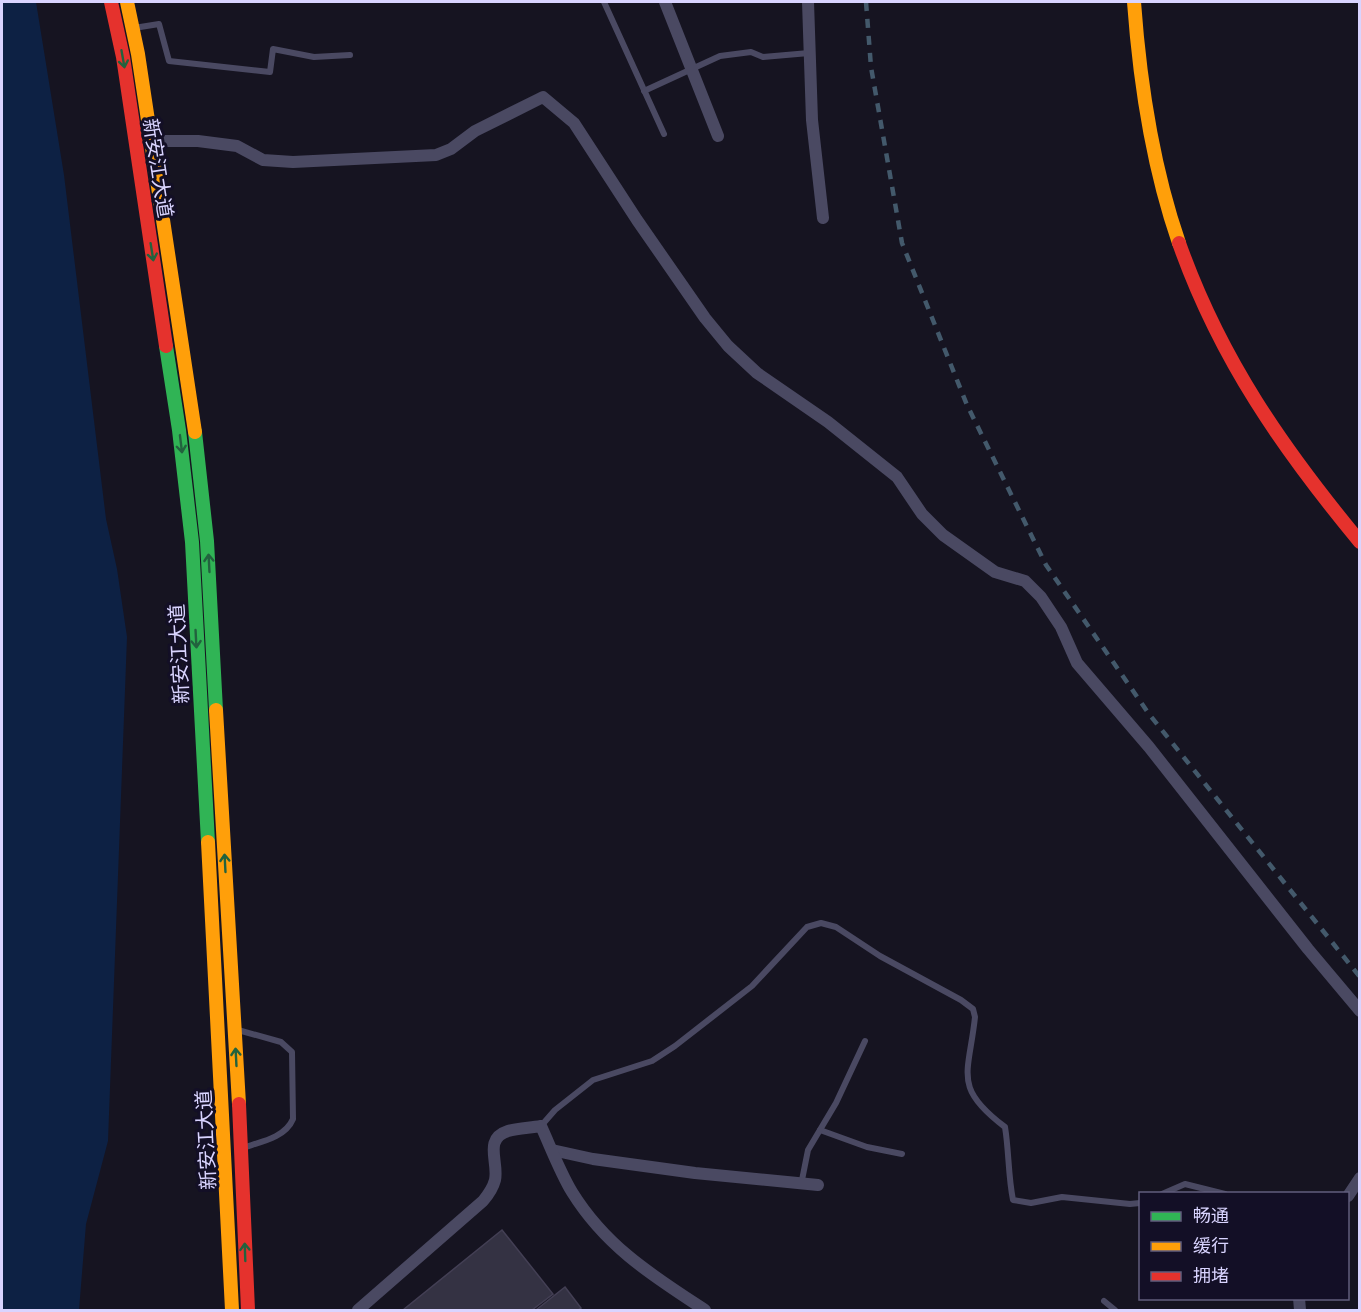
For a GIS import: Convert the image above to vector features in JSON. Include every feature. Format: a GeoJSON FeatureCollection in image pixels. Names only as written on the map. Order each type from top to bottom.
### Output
{"type":"FeatureCollection","features":[{"type":"Feature","properties":{"kind":"main road","name":"新安江大道"},"geometry":{"type":"LineString","coordinates":[[111,2],[123,57],[178,419],[192,542],[226,1158],[232,1311]]}},
{"type":"Feature","properties":{"kind":"main road","name":"新安江大道"},"geometry":{"type":"LineString","coordinates":[[127,2],[151,141],[202,484],[235,1029],[248,1311]]}},
{"type":"Feature","properties":{"kind":"main road"},"geometry":{"type":"LineString","coordinates":[[1134,2],[1138,67],[1152,148],[1169,213],[1197,294],[1217,336],[1264,415],[1309,479],[1359,542]]}},
{"type":"Feature","properties":{"kind":"street"},"geometry":{"type":"LineString","coordinates":[[665,2],[718,136]]}},
{"type":"Feature","properties":{"kind":"street"},"geometry":{"type":"LineString","coordinates":[[808,2],[812,120],[823,218]]}},
{"type":"Feature","properties":{"kind":"street"},"geometry":{"type":"LineString","coordinates":[[151,141],[198,141],[237,146],[264,160],[272,161],[436,155],[543,97],[574,123],[637,220],[705,318],[728,346],[757,373],[828,422],[897,477],[922,514],[943,535],[995,572],[1024,581],[1041,597],[1061,627],[1077,663],[1149,747],[1359,1011]]}},
{"type":"Feature","properties":{"kind":"street"},"geometry":{"type":"LineString","coordinates":[[358,1311],[483,1201],[491,1191],[495,1180],[493,1148],[497,1137],[509,1131],[541,1126],[571,1191],[607,1237],[637,1264],[705,1311]]}},
{"type":"Feature","properties":{"kind":"street"},"geometry":{"type":"LineString","coordinates":[[552,1150],[604,1161],[801,1185],[818,1185]]}},
{"type":"Feature","properties":{"kind":"street"},"geometry":{"type":"LineString","coordinates":[[1349,1193],[1359,1178]]}},
{"type":"Feature","properties":{"kind":"lane"},"geometry":{"type":"LineString","coordinates":[[604,2],[664,134]]}},
{"type":"Feature","properties":{"kind":"lane"},"geometry":{"type":"LineString","coordinates":[[133,28],[159,24],[169,61],[270,72],[273,50],[314,57],[350,56]]}},
{"type":"Feature","properties":{"kind":"lane"},"geometry":{"type":"LineString","coordinates":[[644,91],[720,56],[751,52],[763,57],[810,53]]}},
{"type":"Feature","properties":{"kind":"lane"},"geometry":{"type":"LineString","coordinates":[[541,1126],[555,1110],[593,1080],[652,1061],[675,1046],[752,986],[807,927],[821,924],[836,927],[880,956],[961,1000],[973,1010],[975,1017],[967,1080],[976,1101],[986,1113],[1005,1126],[1008,1175],[1013,1200],[1031,1203],[1062,1197],[1139,1203]]}},
{"type":"Feature","properties":{"kind":"lane"},"geometry":{"type":"LineString","coordinates":[[235,1029],[281,1042],[292,1052],[293,1119],[291,1124],[279,1135],[241,1149]]}},
{"type":"Feature","properties":{"kind":"lane"},"geometry":{"type":"LineString","coordinates":[[801,1185],[808,1150],[836,1103],[865,1041]]}},
{"type":"Feature","properties":{"kind":"lane"},"geometry":{"type":"LineString","coordinates":[[820,1130],[867,1147],[902,1154]]}},
{"type":"Feature","properties":{"kind":"lane"},"geometry":{"type":"LineString","coordinates":[[1167,1192],[1185,1184],[1217,1192]]}},
{"type":"Feature","properties":{"kind":"lane"},"geometry":{"type":"LineString","coordinates":[[1104,1301],[1114,1311]]}},
{"type":"Feature","properties":{"kind":"water"},"geometry":{"type":"Polygon","coordinates":[[[2,2],[36,2],[64,175],[106,519],[117,569],[127,637],[108,1141],[86,1224],[79,1310],[2,1310],[2,2]]]}},
{"type":"Feature","properties":{"kind":"building"},"geometry":{"type":"Polygon","coordinates":[[[502,1230],[553,1294],[532,1310],[403,1310],[502,1230]]]}},
{"type":"Feature","properties":{"kind":"building"},"geometry":{"type":"Polygon","coordinates":[[[565,1287],[581,1308],[578,1310],[536,1310],[565,1287]]]}},
{"type":"Feature","properties":{"kind":"railway"},"geometry":{"type":"LineString","coordinates":[[866,2],[871,67],[902,243],[967,405],[1046,565],[1149,714],[1360,977]]}},
{"type":"Feature","properties":{"kind":"traffic: fast"},"geometry":{"type":"LineString","coordinates":[[166,346],[179,430],[192,542],[208,842]]}},
{"type":"Feature","properties":{"kind":"traffic: fast"},"geometry":{"type":"LineString","coordinates":[[195,432],[207,541],[216,710]]}},
{"type":"Feature","properties":{"kind":"traffic: slow"},"geometry":{"type":"LineString","coordinates":[[127,2],[138,54],[195,432]]}},
{"type":"Feature","properties":{"kind":"traffic: slow"},"geometry":{"type":"LineString","coordinates":[[1134,2],[1140,64],[1154,154],[1179,243]]}},
{"type":"Feature","properties":{"kind":"traffic: slow"},"geometry":{"type":"LineString","coordinates":[[216,710],[239,1104]]}},
{"type":"Feature","properties":{"kind":"traffic: slow"},"geometry":{"type":"LineString","coordinates":[[208,842],[232,1310]]}},
{"type":"Feature","properties":{"kind":"traffic: jam"},"geometry":{"type":"LineString","coordinates":[[111,2],[123,57],[166,346]]}},
{"type":"Feature","properties":{"kind":"traffic: jam"},"geometry":{"type":"LineString","coordinates":[[1179,243],[1214,326],[1256,401],[1305,472],[1360,542]]}},
{"type":"Feature","properties":{"kind":"traffic: jam"},"geometry":{"type":"LineString","coordinates":[[239,1104],[248,1310]]}}]}
